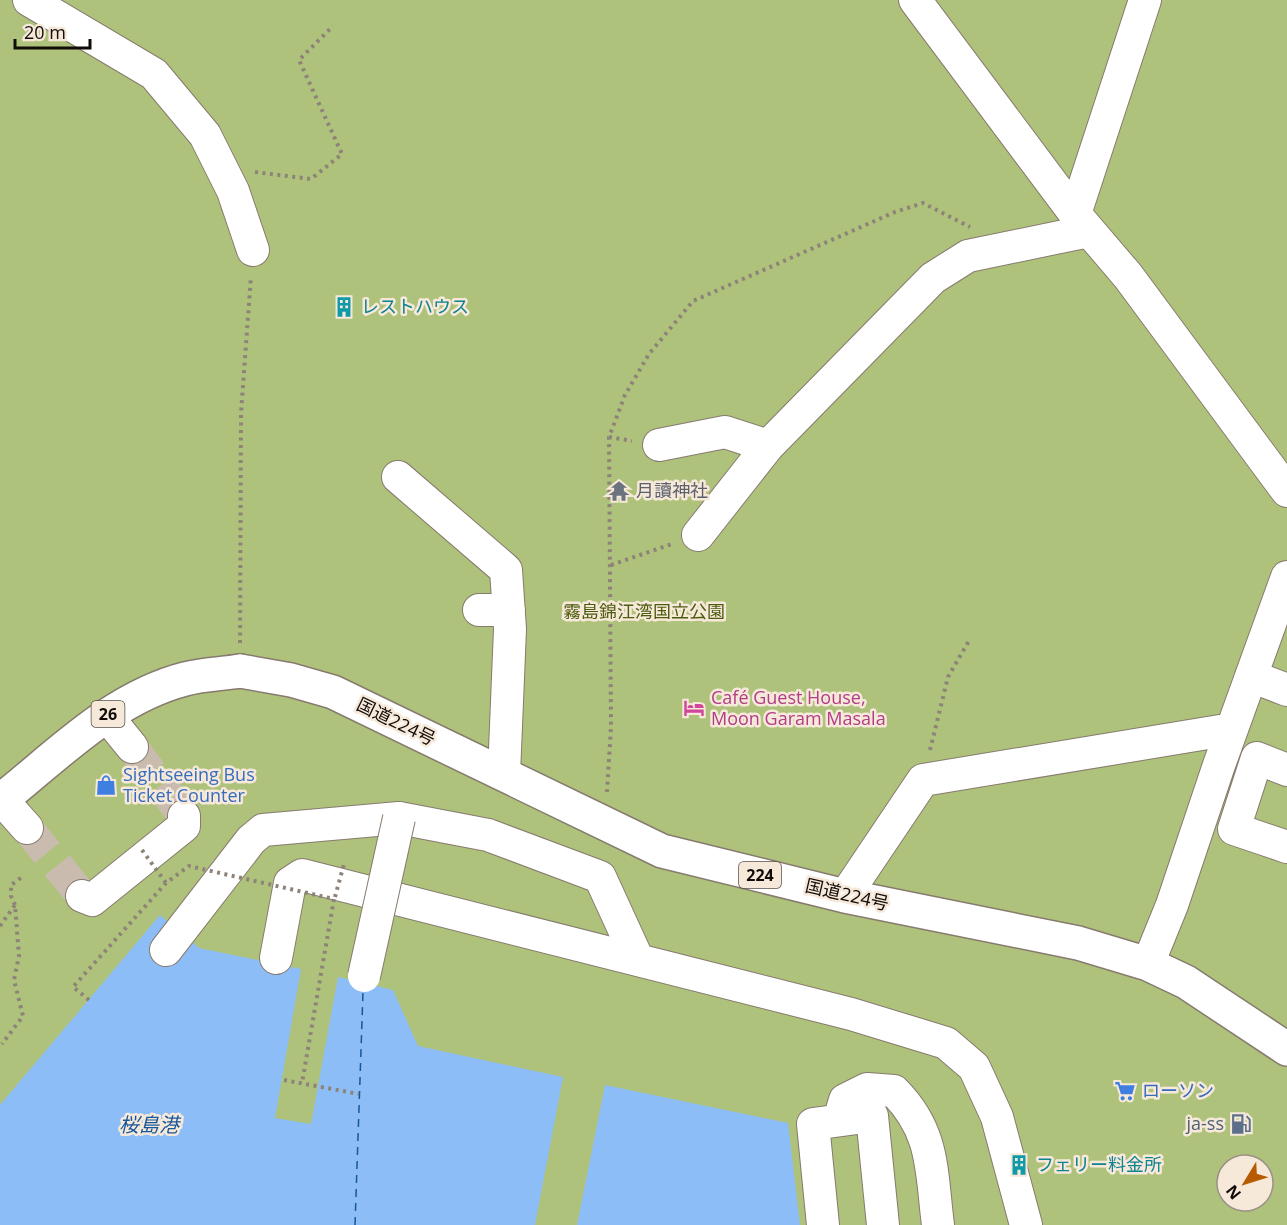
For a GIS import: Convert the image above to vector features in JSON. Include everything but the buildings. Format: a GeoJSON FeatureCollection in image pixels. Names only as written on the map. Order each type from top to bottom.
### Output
{"type":"FeatureCollection","features":[{"type":"Feature","properties":{"kind":"main road","name":"26"},"geometry":{"type":"LineString","coordinates":[[1,801],[106,715],[147,693],[186,679],[240,671]]}},
{"type":"Feature","properties":{"kind":"main road","name":"国道224号"},"geometry":{"type":"LineString","coordinates":[[240,671],[291,680],[333,692],[662,851],[845,896],[1078,943],[1148,964],[1186,982],[1287,1049]]}},
{"type":"Feature","properties":{"kind":"street"},"geometry":{"type":"LineString","coordinates":[[30,0],[154,74],[205,135],[245,223],[253,250]]}},
{"type":"Feature","properties":{"kind":"street"},"geometry":{"type":"LineString","coordinates":[[915,0],[1082,222],[1128,276],[1287,491]]}},
{"type":"Feature","properties":{"kind":"street"},"geometry":{"type":"LineString","coordinates":[[1082,222],[1145,0]]}},
{"type":"Feature","properties":{"kind":"street"},"geometry":{"type":"LineString","coordinates":[[698,535],[768,446],[933,278],[968,256],[1008,247],[1082,222]]}},
{"type":"Feature","properties":{"kind":"street"},"geometry":{"type":"LineString","coordinates":[[659,445],[725,432],[768,446]]}},
{"type":"Feature","properties":{"kind":"street"},"geometry":{"type":"LineString","coordinates":[[398,477],[506,570],[494,610],[504,774]]}},
{"type":"Feature","properties":{"kind":"street"},"geometry":{"type":"LineString","coordinates":[[1148,964],[1172,905],[1287,577]]}},
{"type":"Feature","properties":{"kind":"street"},"geometry":{"type":"LineString","coordinates":[[1251,676],[1287,690]]}},
{"type":"Feature","properties":{"kind":"street"},"geometry":{"type":"LineString","coordinates":[[106,715],[132,747]]}},
{"type":"Feature","properties":{"kind":"street"},"geometry":{"type":"LineString","coordinates":[[845,896],[923,780],[1232,729]]}},
{"type":"Feature","properties":{"kind":"street"},"geometry":{"type":"LineString","coordinates":[[1287,770],[1257,758],[1234,829],[1287,847]]}},
{"type":"Feature","properties":{"kind":"street"},"geometry":{"type":"LineString","coordinates":[[1,801],[27,828]]}},
{"type":"Feature","properties":{"kind":"street"},"geometry":{"type":"LineString","coordinates":[[82,896],[92,900],[184,826],[184,816]]}},
{"type":"Feature","properties":{"kind":"street"},"geometry":{"type":"LineString","coordinates":[[364,976],[399,818]]}},
{"type":"Feature","properties":{"kind":"street"},"geometry":{"type":"LineString","coordinates":[[166,950],[251,840],[263,830],[399,818],[488,835],[600,877],[638,960]]}},
{"type":"Feature","properties":{"kind":"street"},"geometry":{"type":"LineString","coordinates":[[276,958],[290,883],[302,875],[851,1014],[946,1043],[974,1067],[997,1117],[1026,1225]]}},
{"type":"Feature","properties":{"kind":"street"},"geometry":{"type":"LineString","coordinates":[[839,1120],[845,1100],[867,1089],[894,1091],[913,1110],[927,1139],[938,1225]]}},
{"type":"Feature","properties":{"kind":"street"},"geometry":{"type":"LineString","coordinates":[[822,1225],[813,1124],[872,1116],[883,1225]]}},
{"type":"Feature","properties":{"kind":"path"},"geometry":{"type":"LineString","coordinates":[[222,169],[311,179],[342,154],[299,60],[333,26]]}},
{"type":"Feature","properties":{"kind":"path"},"geometry":{"type":"LineString","coordinates":[[606,797],[612,727],[609,437],[625,395],[649,354],[693,301],[895,212],[923,202],[1008,247]]}},
{"type":"Feature","properties":{"kind":"path"},"geometry":{"type":"LineString","coordinates":[[240,671],[241,414],[253,250]]}},
{"type":"Feature","properties":{"kind":"path"},"geometry":{"type":"LineString","coordinates":[[611,565],[698,535]]}},
{"type":"Feature","properties":{"kind":"path"},"geometry":{"type":"LineString","coordinates":[[923,780],[948,677],[970,639]]}},
{"type":"Feature","properties":{"kind":"path"},"geometry":{"type":"LineString","coordinates":[[142,850],[166,883]]}},
{"type":"Feature","properties":{"kind":"path"},"geometry":{"type":"LineString","coordinates":[[335,897],[344,864]]}},
{"type":"Feature","properties":{"kind":"path"},"geometry":{"type":"LineString","coordinates":[[88,1000],[73,987],[166,883],[189,866],[334,899],[302,1083]]}},
{"type":"Feature","properties":{"kind":"path"},"geometry":{"type":"LineString","coordinates":[[2,1044],[23,1016],[14,980],[19,956],[15,904],[11,896],[11,885],[22,877]]}},
{"type":"Feature","properties":{"kind":"path"},"geometry":{"type":"LineString","coordinates":[[0,926],[15,904]]}},
{"type":"Feature","properties":{"kind":"path"},"geometry":{"type":"LineString","coordinates":[[284,1080],[359,1094]]}},
{"type":"Feature","properties":{"kind":"green space","name":"霧島錦江湾国立公園"},"geometry":{"type":"Polygon","coordinates":[[[0,0],[1287,0],[1287,1225],[0,1225],[0,0]]]}},
{"type":"Feature","properties":{"kind":"water","name":"桜島港"},"geometry":{"type":"Polygon","coordinates":[[[160,915],[199,948],[301,969],[275,1118],[311,1124],[338,977],[393,990],[418,1046],[563,1077],[535,1225],[0,1225],[0,1105],[160,915]]]}},
{"type":"Feature","properties":{"kind":"water"},"geometry":{"type":"Polygon","coordinates":[[[605,1085],[788,1123],[800,1225],[577,1225],[605,1085]]]}},
{"type":"Feature","properties":{"kind":"ferry route"},"geometry":{"type":"LineString","coordinates":[[355,1225],[363,992]]}},
{"type":"Feature","properties":{"kind":"tunnel"},"geometry":{"type":"LineString","coordinates":[[132,747],[184,816]]}},
{"type":"Feature","properties":{"kind":"tunnel"},"geometry":{"type":"LineString","coordinates":[[27,828],[82,896]]}},
{"type":"Feature","properties":{"kind":"place","name":"レストハウス"},"geometry":{"type":"Point","coordinates":[344,307]}},
{"type":"Feature","properties":{"kind":"place","name":"月讀神社"},"geometry":{"type":"Point","coordinates":[619,491]}},
{"type":"Feature","properties":{"kind":"place","name":"Café Guest House, Moon Garam Masala"},"geometry":{"type":"Point","coordinates":[694,708]}},
{"type":"Feature","properties":{"kind":"place","name":"Sightseeing Bus Ticket Counter"},"geometry":{"type":"Point","coordinates":[106,785]}},
{"type":"Feature","properties":{"kind":"place","name":"ローソン"},"geometry":{"type":"Point","coordinates":[1125,1091]}},
{"type":"Feature","properties":{"kind":"place","name":"ja-ss"},"geometry":{"type":"Point","coordinates":[1241,1124]}},
{"type":"Feature","properties":{"kind":"place","name":"フェリー料金所"},"geometry":{"type":"Point","coordinates":[1019,1165]}}]}
